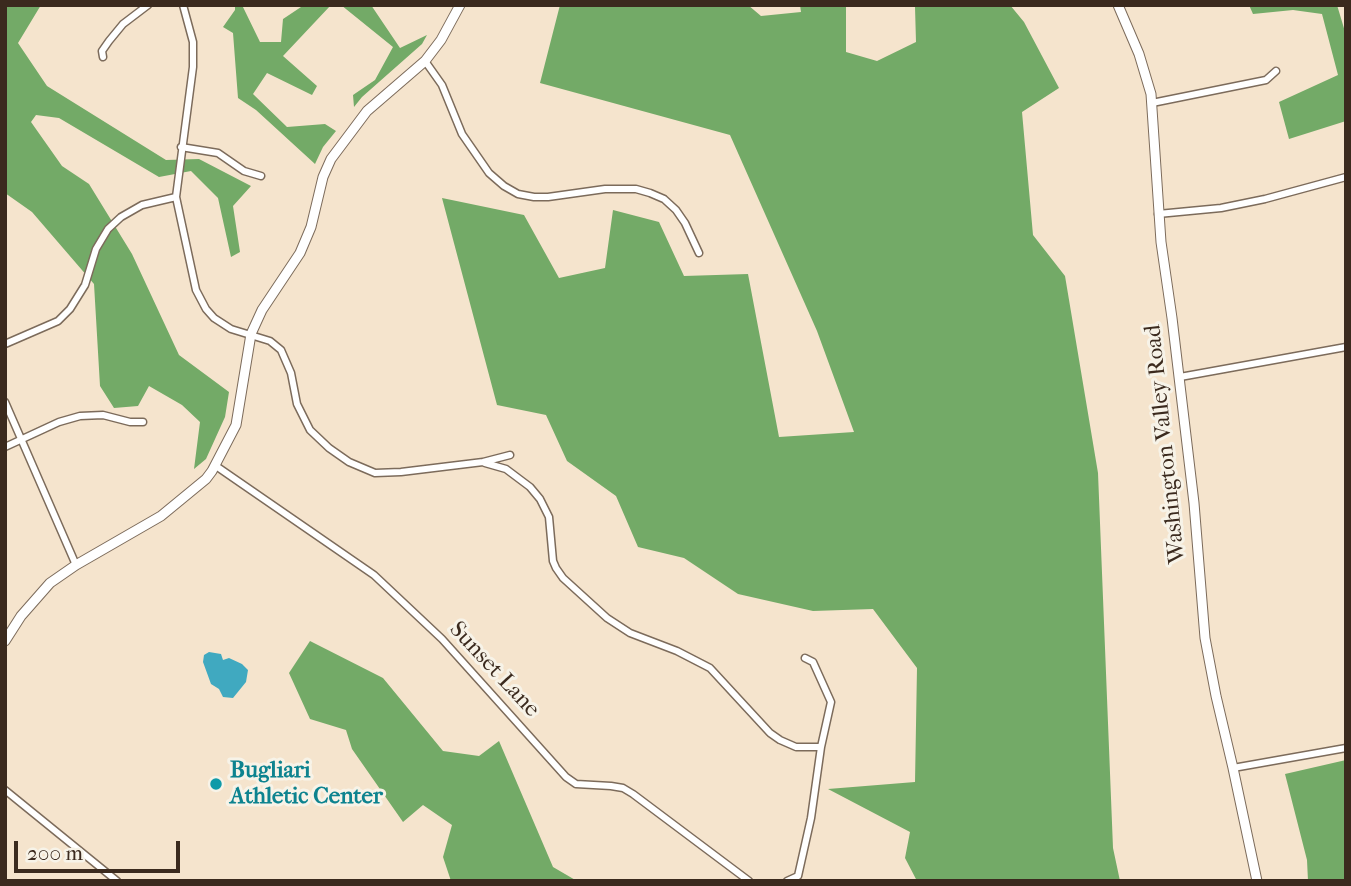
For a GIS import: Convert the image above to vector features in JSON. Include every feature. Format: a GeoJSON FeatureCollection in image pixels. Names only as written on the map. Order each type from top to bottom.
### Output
{"type":"FeatureCollection","features":[{"type":"Feature","properties":{"kind":"street"},"geometry":{"type":"LineString","coordinates":[[103,57],[102,51],[108,41],[123,24],[148,5]]}},
{"type":"Feature","properties":{"kind":"street"},"geometry":{"type":"LineString","coordinates":[[183,5],[193,42],[193,67],[176,197],[197,290],[206,309],[231,329],[270,341],[281,350],[291,373],[297,404],[310,430],[348,462],[375,472],[401,472],[483,462],[510,455]]}},
{"type":"Feature","properties":{"kind":"street"},"geometry":{"type":"LineString","coordinates":[[5,641],[34,599],[51,583],[75,565],[161,516],[206,479],[216,466],[236,425],[251,334],[262,310],[300,253],[311,227],[323,177],[331,159],[367,111],[425,61],[438,45],[460,5]]}},
{"type":"Feature","properties":{"kind":"street","name":"Washington Valley Road"},"geometry":{"type":"LineString","coordinates":[[1118,5],[1139,54],[1152,103],[1158,214],[1180,377],[1206,640],[1256,881]]}},
{"type":"Feature","properties":{"kind":"street"},"geometry":{"type":"LineString","coordinates":[[425,61],[442,85],[463,134],[489,173],[504,186],[518,194],[534,197],[605,189],[636,189],[650,193],[676,209],[699,253]]}},
{"type":"Feature","properties":{"kind":"street"},"geometry":{"type":"LineString","coordinates":[[1152,103],[1266,80],[1276,71]]}},
{"type":"Feature","properties":{"kind":"street"},"geometry":{"type":"LineString","coordinates":[[181,147],[218,153],[244,171],[261,176]]}},
{"type":"Feature","properties":{"kind":"street"},"geometry":{"type":"LineString","coordinates":[[1158,214],[1221,208],[1346,177]]}},
{"type":"Feature","properties":{"kind":"street"},"geometry":{"type":"LineString","coordinates":[[5,344],[58,321],[71,309],[85,285],[96,249],[108,229],[121,216],[142,205],[176,197]]}},
{"type":"Feature","properties":{"kind":"street"},"geometry":{"type":"LineString","coordinates":[[1180,377],[1346,347]]}},
{"type":"Feature","properties":{"kind":"street"},"geometry":{"type":"LineString","coordinates":[[5,402],[75,565]]}},
{"type":"Feature","properties":{"kind":"street"},"geometry":{"type":"LineString","coordinates":[[5,447],[58,422],[80,415],[103,415],[130,422],[143,422]]}},
{"type":"Feature","properties":{"kind":"street"},"geometry":{"type":"LineString","coordinates":[[483,462],[506,469],[530,487],[540,499],[549,517],[556,568],[563,578],[607,618],[630,633],[710,668],[770,733],[796,747],[821,747]]}},
{"type":"Feature","properties":{"kind":"street","name":"Sunset Lane"},"geometry":{"type":"LineString","coordinates":[[216,466],[374,575],[442,639],[566,777],[576,784],[611,786],[634,794],[749,881]]}},
{"type":"Feature","properties":{"kind":"street"},"geometry":{"type":"LineString","coordinates":[[787,881],[797,876],[811,818],[821,747],[831,702],[813,662],[805,658]]}},
{"type":"Feature","properties":{"kind":"street"},"geometry":{"type":"LineString","coordinates":[[1233,768],[1346,748]]}},
{"type":"Feature","properties":{"kind":"street"},"geometry":{"type":"LineString","coordinates":[[5,790],[107,877],[117,881]]}},
{"type":"Feature","properties":{"kind":"green space"},"geometry":{"type":"Polygon","coordinates":[[[5,5],[41,5],[18,43],[47,86],[166,160],[199,159],[251,186],[233,206],[240,252],[231,257],[218,198],[191,171],[159,177],[59,118],[36,115],[31,122],[62,166],[89,184],[132,254],[179,355],[229,392],[225,417],[206,459],[194,469],[200,422],[182,405],[149,386],[138,406],[114,408],[100,386],[94,284],[32,212],[5,193],[5,5]]]}},
{"type":"Feature","properties":{"kind":"green space"},"geometry":{"type":"Polygon","coordinates":[[[235,5],[242,5],[260,42],[281,42],[283,19],[304,5],[331,5],[283,56],[317,86],[312,95],[267,73],[253,94],[287,127],[325,124],[336,131],[323,147],[315,164],[256,110],[238,98],[233,33],[223,27],[235,10],[235,5]]]}},
{"type":"Feature","properties":{"kind":"green space"},"geometry":{"type":"Polygon","coordinates":[[[341,5],[371,5],[400,48],[427,35],[422,44],[354,107],[353,95],[375,80],[393,47],[341,5]]]}},
{"type":"Feature","properties":{"kind":"green space"},"geometry":{"type":"Polygon","coordinates":[[[560,5],[748,5],[761,16],[801,12],[800,5],[846,5],[846,52],[877,61],[916,42],[915,7],[1010,5],[1024,22],[1059,88],[1022,112],[1033,235],[1065,276],[1098,473],[1113,848],[1120,881],[917,881],[905,858],[910,832],[828,789],[915,782],[917,668],[873,609],[813,611],[738,594],[684,558],[638,547],[616,496],[567,461],[546,415],[497,405],[442,198],[524,215],[559,278],[605,268],[613,210],[659,222],[684,276],[748,274],[779,437],[854,432],[817,331],[730,135],[540,83],[560,5]]]}},
{"type":"Feature","properties":{"kind":"green space"},"geometry":{"type":"Polygon","coordinates":[[[1249,5],[1337,5],[1346,35],[1346,121],[1289,139],[1279,102],[1338,75],[1322,14],[1293,10],[1253,14],[1249,5]]]}},
{"type":"Feature","properties":{"kind":"green space"},"geometry":{"type":"Polygon","coordinates":[[[310,641],[383,678],[443,751],[479,756],[499,741],[553,867],[577,881],[451,881],[443,857],[452,825],[423,805],[403,822],[352,749],[346,730],[310,719],[289,673],[310,641]]]}},
{"type":"Feature","properties":{"kind":"green space"},"geometry":{"type":"Polygon","coordinates":[[[1346,760],[1346,881],[1308,881],[1307,860],[1285,774],[1346,760]]]}},
{"type":"Feature","properties":{"kind":"water"},"geometry":{"type":"Polygon","coordinates":[[[209,652],[221,654],[223,660],[229,658],[248,670],[246,682],[233,698],[223,697],[219,689],[211,684],[203,662],[204,655],[209,652]]]}},
{"type":"Feature","properties":{"kind":"place","name":"Bugliari Athletic Center"},"geometry":{"type":"Point","coordinates":[216,784]}}]}
